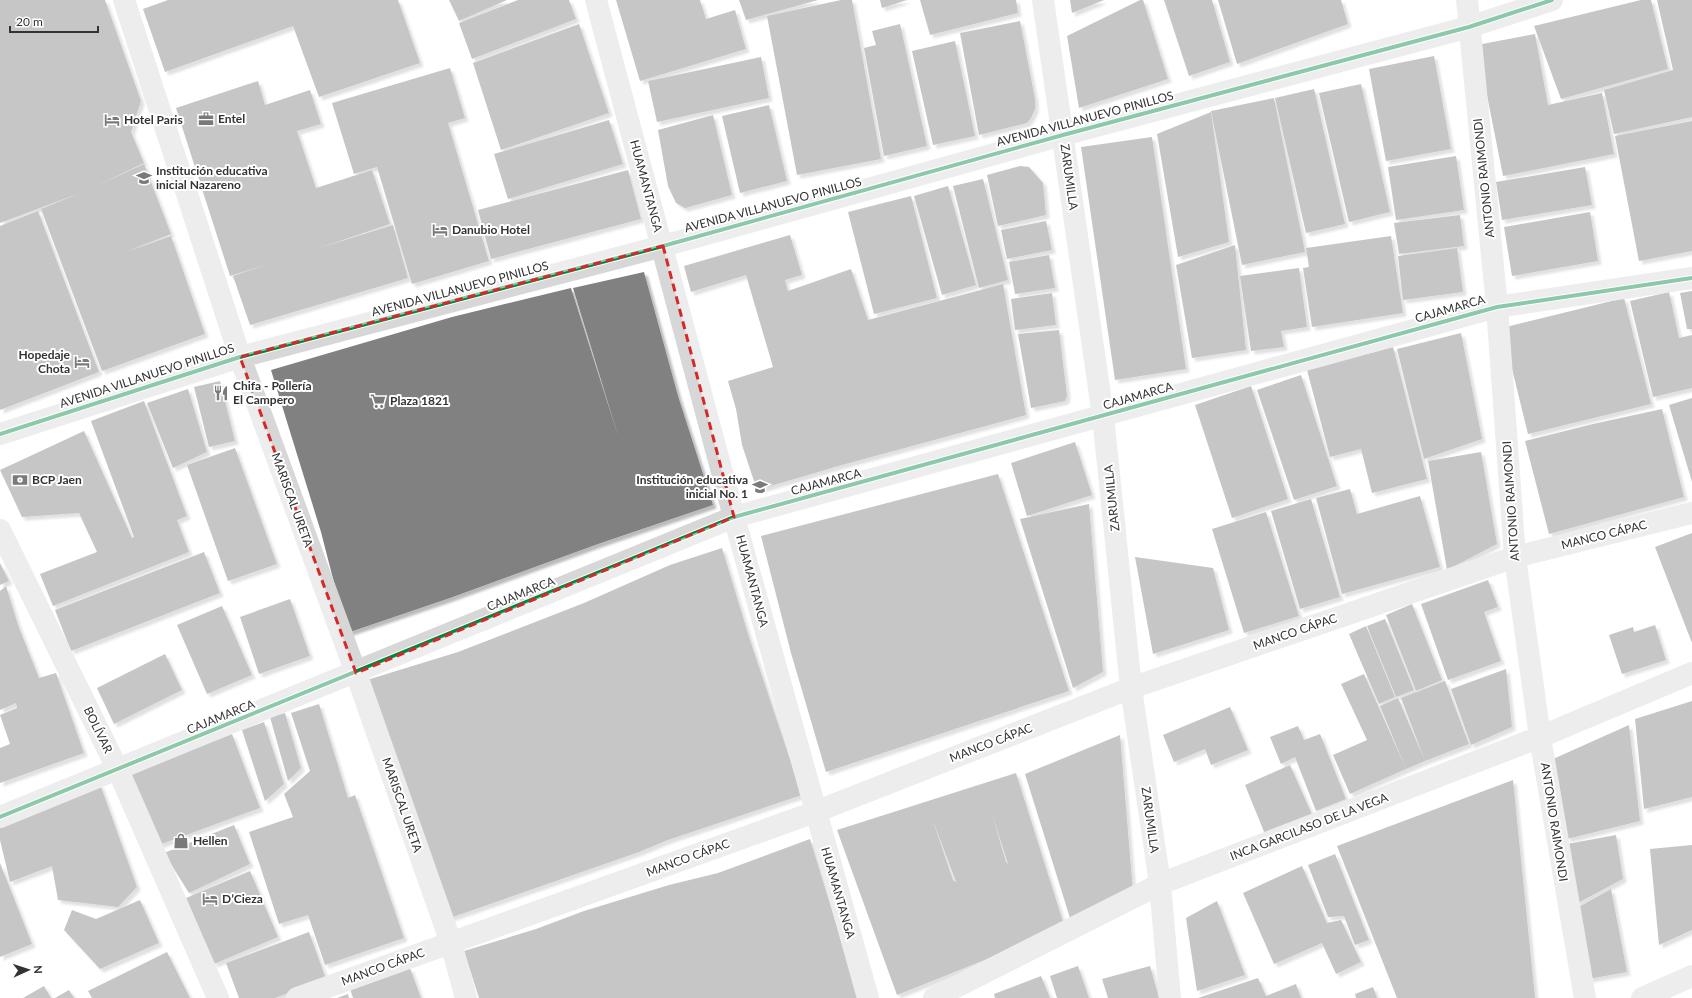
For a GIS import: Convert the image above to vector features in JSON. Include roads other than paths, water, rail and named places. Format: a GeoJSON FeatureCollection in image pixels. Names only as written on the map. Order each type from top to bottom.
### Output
{"type":"FeatureCollection","features":[{"type":"Feature","properties":{"kind":"street","name":"MARISCAL URETA"},"geometry":{"type":"LineString","coordinates":[[124,0],[240,357],[356,673],[451,943],[466,998]]}},
{"type":"Feature","properties":{"kind":"street","name":"HUAMANTANGA"},"geometry":{"type":"LineString","coordinates":[[596,0],[663,246],[734,518],[868,998]]}},
{"type":"Feature","properties":{"kind":"street","name":"ZARUMILLA"},"geometry":{"type":"LineString","coordinates":[[1043,0],[1103,416],[1131,688],[1160,884],[1170,998]]}},
{"type":"Feature","properties":{"kind":"street","name":"ANTONIO RAIMONDI"},"geometry":{"type":"LineString","coordinates":[[1467,0],[1497,307],[1515,557],[1540,737],[1585,998]]}},
{"type":"Feature","properties":{"kind":"street","name":"AVENIDA VILLANUEVO PINILLOS"},"geometry":{"type":"LineString","coordinates":[[0,434],[240,357],[663,246],[1063,135],[1469,27],[1552,0]]}},
{"type":"Feature","properties":{"kind":"street","name":"CAJAMARCA"},"geometry":{"type":"LineString","coordinates":[[0,817],[734,518],[1497,307],[1692,278]]}},
{"type":"Feature","properties":{"kind":"street","name":"MANCO CÁPAC"},"geometry":{"type":"LineString","coordinates":[[297,998],[815,812],[1131,688],[1515,557],[1692,513]]}},
{"type":"Feature","properties":{"kind":"street","name":"BOLÍVAR"},"geometry":{"type":"LineString","coordinates":[[0,530],[118,770],[218,998]]}},
{"type":"Feature","properties":{"kind":"street","name":"INCA GARCILASO DE LA VEGA"},"geometry":{"type":"LineString","coordinates":[[934,998],[1160,884],[1540,737],[1692,673]]}},
{"type":"Feature","properties":{"kind":"street"},"geometry":{"type":"LineString","coordinates":[[1642,998],[1692,976]]}},
{"type":"Feature","properties":{"kind":"place","name":"Entel"},"geometry":{"type":"Point","coordinates":[206,119]}},
{"type":"Feature","properties":{"kind":"place","name":"Hotel Paris"},"geometry":{"type":"Point","coordinates":[112,120]}},
{"type":"Feature","properties":{"kind":"place","name":"Institución educativa inicial Nazareno"},"geometry":{"type":"Point","coordinates":[144,178]}},
{"type":"Feature","properties":{"kind":"place","name":"Danubio Hotel"},"geometry":{"type":"Point","coordinates":[440,230]}},
{"type":"Feature","properties":{"kind":"place","name":"Hopedaje Chota"},"geometry":{"type":"Point","coordinates":[82,362]}},
{"type":"Feature","properties":{"kind":"place","name":"Chifa - Pollería El Campero"},"geometry":{"type":"Point","coordinates":[221,393]}},
{"type":"Feature","properties":{"kind":"place","name":"Plaza 1821"},"geometry":{"type":"Point","coordinates":[378,401]}},
{"type":"Feature","properties":{"kind":"place","name":"BCP Jaen"},"geometry":{"type":"Point","coordinates":[20,480]}},
{"type":"Feature","properties":{"kind":"place","name":"Institución educativa inicial No. 1"},"geometry":{"type":"Point","coordinates":[760,487]}},
{"type":"Feature","properties":{"kind":"place","name":"Hellen"},"geometry":{"type":"Point","coordinates":[181,841]}},
{"type":"Feature","properties":{"kind":"place","name":"D’Cieza"},"geometry":{"type":"Point","coordinates":[210,899]}}]}
